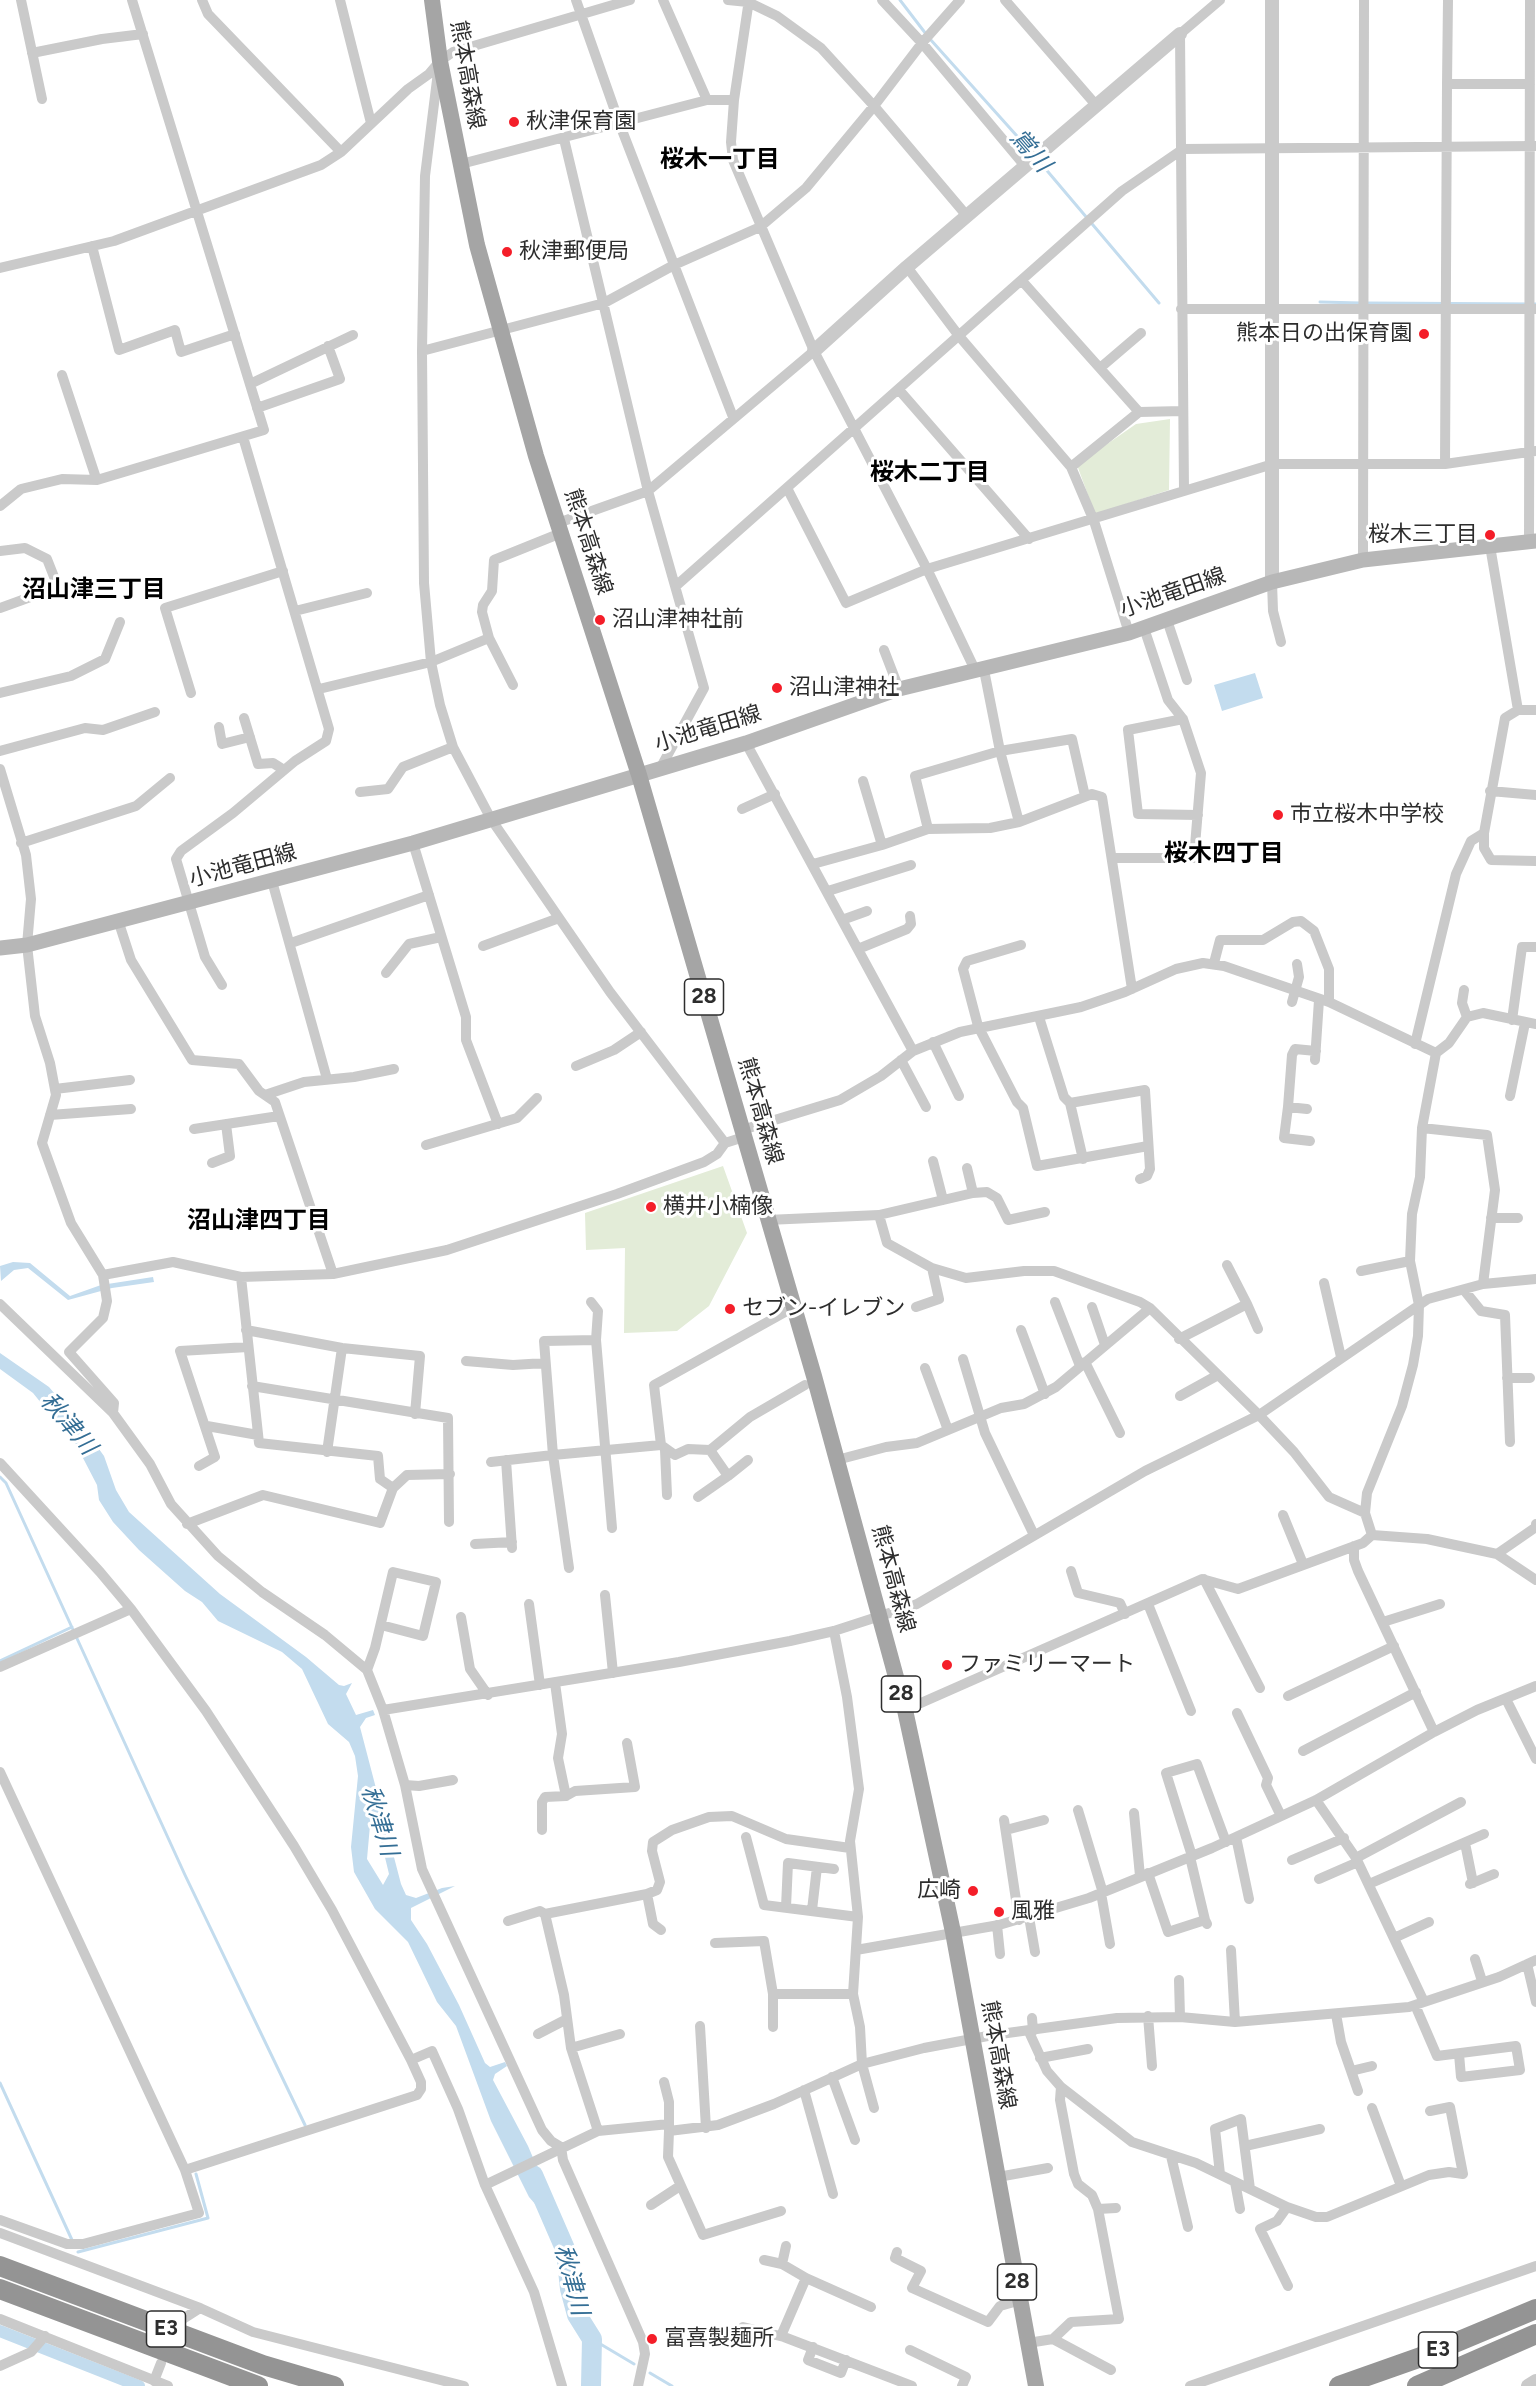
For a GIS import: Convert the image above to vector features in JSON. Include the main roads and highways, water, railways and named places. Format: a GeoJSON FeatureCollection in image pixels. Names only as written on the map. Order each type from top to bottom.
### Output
{"type":"FeatureCollection","features":[{"type":"Feature","properties":{"kind":"highway","name":"E3"},"geometry":{"type":"LineString","coordinates":[[0,2266],[263,2365],[334,2386]]}},
{"type":"Feature","properties":{"kind":"highway","name":"E3"},"geometry":{"type":"LineString","coordinates":[[0,2289],[258,2386]]}},
{"type":"Feature","properties":{"kind":"highway","name":"E3"},"geometry":{"type":"LineString","coordinates":[[1339,2386],[1421,2357],[1536,2309]]}},
{"type":"Feature","properties":{"kind":"highway","name":"E3"},"geometry":{"type":"LineString","coordinates":[[1417,2386],[1536,2334]]}},
{"type":"Feature","properties":{"kind":"main road","name":"熊本高森線"},"geometry":{"type":"LineString","coordinates":[[432,0],[440,61],[477,245],[536,456],[639,775],[837,1460],[905,1710],[953,1932],[1036,2386]]}},
{"type":"Feature","properties":{"kind":"main road","name":"小池竜田線"},"geometry":{"type":"LineString","coordinates":[[0,948],[27,945],[413,843],[746,743],[899,689],[1137,631],[1272,582],[1363,560],[1533,542]]}},
{"type":"Feature","properties":{"kind":"water"},"geometry":{"type":"Polygon","coordinates":[[[1255,673],[1263,698],[1222,711],[1214,685],[1255,673]]]}},
{"type":"Feature","properties":{"kind":"water"},"geometry":{"type":"Polygon","coordinates":[[[13,1262],[30,1263],[70,1296],[101,1285],[153,1277],[154,1282],[112,1288],[68,1300],[28,1268],[14,1270],[1,1281],[0,1266],[13,1262]]]}},
{"type":"Feature","properties":{"kind":"water"},"geometry":{"type":"Polygon","coordinates":[[[0,1353],[49,1387],[104,1456],[116,1490],[129,1512],[220,1594],[306,1657],[339,1685],[352,1683],[346,1694],[356,1715],[373,1710],[375,1715],[366,1718],[360,1727],[401,1884],[406,1895],[416,1898],[442,1888],[455,1886],[411,1908],[411,1920],[427,1944],[459,2005],[485,2063],[490,2067],[505,2062],[507,2066],[495,2074],[493,2080],[528,2146],[549,2195],[536,2205],[529,2197],[491,2121],[456,2026],[437,2002],[408,1942],[375,1909],[354,1872],[351,1847],[358,1776],[355,1756],[349,1742],[328,1724],[302,1669],[282,1652],[218,1621],[202,1602],[185,1591],[139,1550],[113,1522],[99,1500],[97,1485],[70,1433],[54,1419],[33,1393],[0,1369],[0,1353]],[[371,1814],[367,1859],[383,1885],[389,1874],[376,1820],[371,1814]]]}},
{"type":"Feature","properties":{"kind":"waterway","name":"鴬川"},"geometry":{"type":"LineString","coordinates":[[900,0],[926,34]]}},
{"type":"Feature","properties":{"kind":"waterway","name":"鴬川"},"geometry":{"type":"LineString","coordinates":[[930,39],[1034,155]]}},
{"type":"Feature","properties":{"kind":"waterway","name":"鴬川"},"geometry":{"type":"LineString","coordinates":[[1038,160],[1159,303]]}},
{"type":"Feature","properties":{"kind":"waterway"},"geometry":{"type":"LineString","coordinates":[[1320,302],[1360,303]]}},
{"type":"Feature","properties":{"kind":"waterway"},"geometry":{"type":"LineString","coordinates":[[1367,303],[1536,304]]}},
{"type":"Feature","properties":{"kind":"waterway"},"geometry":{"type":"LineString","coordinates":[[0,1477],[6,1483],[185,1875],[305,2125]]}},
{"type":"Feature","properties":{"kind":"waterway"},"geometry":{"type":"LineString","coordinates":[[0,1661],[72,1627]]}},
{"type":"Feature","properties":{"kind":"waterway"},"geometry":{"type":"LineString","coordinates":[[0,2083],[72,2240]]}},
{"type":"Feature","properties":{"kind":"waterway"},"geometry":{"type":"LineString","coordinates":[[78,2252],[208,2218],[196,2174]]}},
{"type":"Feature","properties":{"kind":"waterway","name":"秋津川"},"geometry":{"type":"LineString","coordinates":[[533,2175],[566,2251],[570,2289],[577,2315],[592,2339],[591,2386]]}},
{"type":"Feature","properties":{"kind":"waterway"},"geometry":{"type":"LineString","coordinates":[[0,2331],[139,2386]]}},
{"type":"Feature","properties":{"kind":"waterway"},"geometry":{"type":"LineString","coordinates":[[592,2339],[634,2364]]}},
{"type":"Feature","properties":{"kind":"waterway"},"geometry":{"type":"LineString","coordinates":[[650,2373],[672,2386]]}},
{"type":"Feature","properties":{"kind":"place","name":"秋津保育園"},"geometry":{"type":"Point","coordinates":[514,122]}},
{"type":"Feature","properties":{"kind":"place","name":"秋津郵便局"},"geometry":{"type":"Point","coordinates":[507,252]}},
{"type":"Feature","properties":{"kind":"place","name":"熊本日の出保育園"},"geometry":{"type":"Point","coordinates":[1424,334]}},
{"type":"Feature","properties":{"kind":"place","name":"桜木三丁目"},"geometry":{"type":"Point","coordinates":[1490,535]}},
{"type":"Feature","properties":{"kind":"place","name":"沼山津神社前"},"geometry":{"type":"Point","coordinates":[600,620]}},
{"type":"Feature","properties":{"kind":"place","name":"沼山津神社"},"geometry":{"type":"Point","coordinates":[777,688]}},
{"type":"Feature","properties":{"kind":"place","name":"市立桜木中学校"},"geometry":{"type":"Point","coordinates":[1278,815]}},
{"type":"Feature","properties":{"kind":"place","name":"横井小楠像"},"geometry":{"type":"Point","coordinates":[651,1207]}},
{"type":"Feature","properties":{"kind":"place","name":"セブン-イレブン"},"geometry":{"type":"Point","coordinates":[730,1309]}},
{"type":"Feature","properties":{"kind":"place","name":"ファミリーマート"},"geometry":{"type":"Point","coordinates":[947,1665]}},
{"type":"Feature","properties":{"kind":"place","name":"広崎"},"geometry":{"type":"Point","coordinates":[973,1891]}},
{"type":"Feature","properties":{"kind":"place","name":"風雅"},"geometry":{"type":"Point","coordinates":[999,1912]}},
{"type":"Feature","properties":{"kind":"place","name":"富喜製麺所"},"geometry":{"type":"Point","coordinates":[652,2339]}},
{"type":"Feature","properties":{"kind":"district","name":"桜木一丁目"},"geometry":{"type":"Point","coordinates":[720,160]}},
{"type":"Feature","properties":{"kind":"district","name":"桜木二丁目"},"geometry":{"type":"Point","coordinates":[930,473]}},
{"type":"Feature","properties":{"kind":"district","name":"沼山津三丁目"},"geometry":{"type":"Point","coordinates":[94,590]}},
{"type":"Feature","properties":{"kind":"district","name":"桜木四丁目"},"geometry":{"type":"Point","coordinates":[1224,854]}},
{"type":"Feature","properties":{"kind":"district","name":"沼山津四丁目"},"geometry":{"type":"Point","coordinates":[259,1221]}}]}
